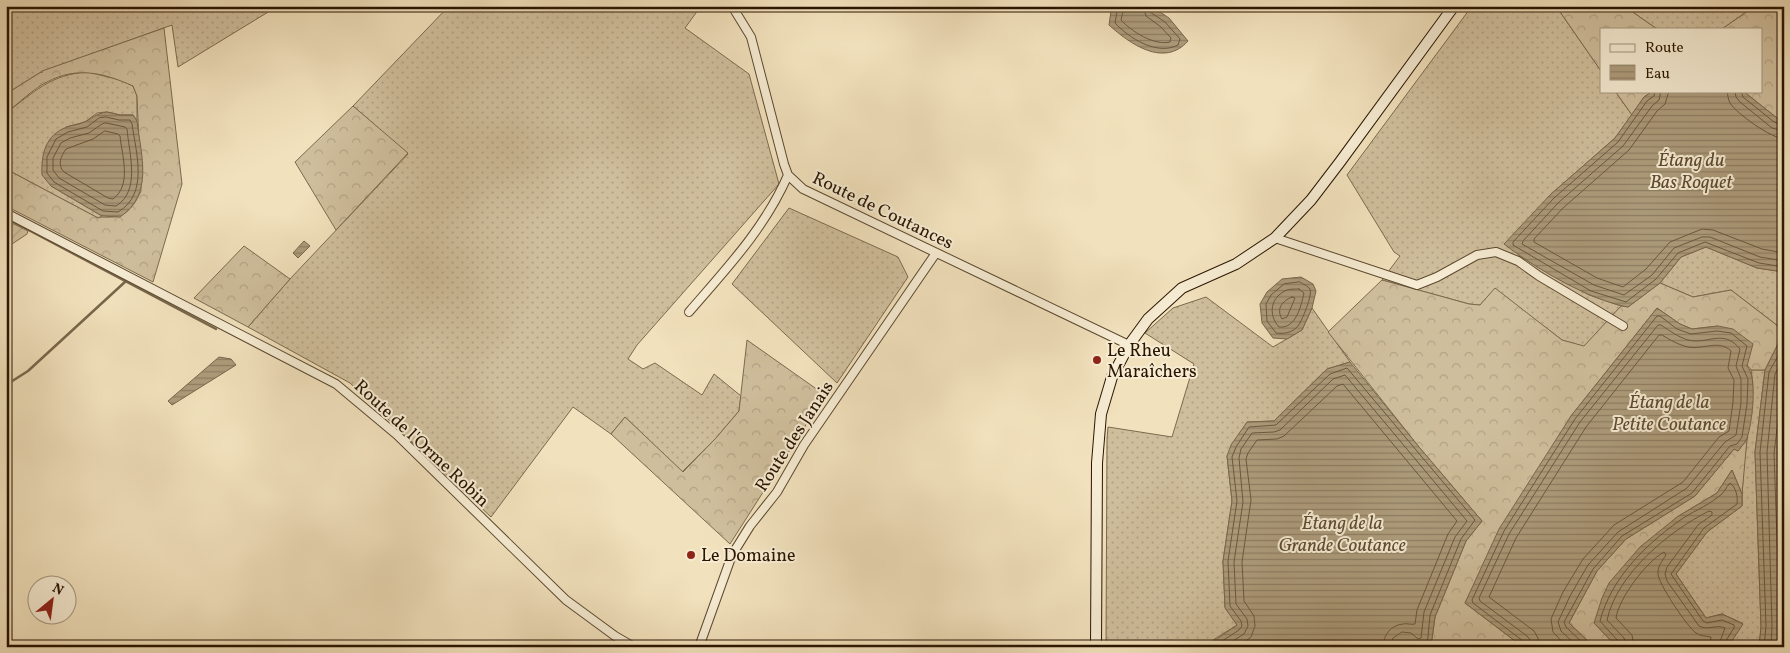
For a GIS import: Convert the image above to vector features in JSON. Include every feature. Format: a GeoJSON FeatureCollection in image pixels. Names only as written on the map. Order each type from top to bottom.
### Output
{"type":"FeatureCollection","features":[{"type":"Feature","properties":{"kind":"street","name":"Route de Coutances"},"geometry":{"type":"LineString","coordinates":[[732,6],[751,37],[784,164],[788,174],[803,189],[1129,345]]}},
{"type":"Feature","properties":{"kind":"street"},"geometry":{"type":"LineString","coordinates":[[1096,647],[1097,463],[1101,414],[1112,377],[1129,345],[1148,319],[1182,288],[1236,264],[1275,238],[1311,200],[1454,6]]}},
{"type":"Feature","properties":{"kind":"street"},"geometry":{"type":"LineString","coordinates":[[689,312],[741,253],[778,197],[788,174]]}},
{"type":"Feature","properties":{"kind":"street","name":"Route de l'Orme Robin"},"geometry":{"type":"LineString","coordinates":[[6,213],[336,384],[396,435],[566,600],[615,636],[634,647]]}},
{"type":"Feature","properties":{"kind":"street"},"geometry":{"type":"LineString","coordinates":[[1275,238],[1417,285],[1437,277],[1477,255],[1496,252],[1518,261],[1539,276],[1623,326]]}},
{"type":"Feature","properties":{"kind":"street","name":"Route des Janais"},"geometry":{"type":"LineString","coordinates":[[699,647],[732,555],[750,526],[777,492],[804,445],[936,253]]}},
{"type":"Feature","properties":{"kind":"green space"},"geometry":{"type":"Polygon","coordinates":[[[6,6],[278,6],[178,67],[172,25],[41,72],[6,94],[6,6]]]}},
{"type":"Feature","properties":{"kind":"green space"},"geometry":{"type":"Polygon","coordinates":[[[449,6],[701,6],[685,28],[749,74],[779,184],[637,345],[628,359],[643,369],[655,363],[702,395],[714,374],[741,396],[739,411],[716,438],[682,472],[625,417],[611,434],[573,407],[491,517],[350,383],[248,327],[290,279],[408,154],[353,106],[449,6]]]}},
{"type":"Feature","properties":{"kind":"green space"},"geometry":{"type":"Polygon","coordinates":[[[1472,6],[1556,6],[1600,70],[1600,92],[1616,92],[1632,115],[1615,138],[1550,195],[1519,256],[1589,295],[1621,306],[1584,347],[1562,340],[1495,289],[1480,305],[1469,304],[1382,280],[1400,256],[1394,252],[1347,175],[1472,6]]]}},
{"type":"Feature","properties":{"kind":"green space"},"geometry":{"type":"Polygon","coordinates":[[[1556,6],[1624,6],[1656,28],[1600,28],[1600,70],[1556,6]]]}},
{"type":"Feature","properties":{"kind":"green space"},"geometry":{"type":"Polygon","coordinates":[[[1624,6],[1755,6],[1723,28],[1656,28],[1624,6]]]}},
{"type":"Feature","properties":{"kind":"green space"},"geometry":{"type":"Polygon","coordinates":[[[1755,6],[1783,6],[1784,121],[1777,118],[1744,92],[1762,92],[1762,28],[1723,28],[1755,6]]]}},
{"type":"Feature","properties":{"kind":"green space"},"geometry":{"type":"Polygon","coordinates":[[[164,28],[182,184],[153,282],[6,206],[6,169],[98,218],[122,215],[130,209],[141,191],[137,96],[133,86],[101,75],[90,73],[69,74],[42,85],[6,113],[6,94],[42,73],[42,71],[164,28]]]}},
{"type":"Feature","properties":{"kind":"green space"},"geometry":{"type":"Polygon","coordinates":[[[88,72],[120,80],[133,86],[137,96],[137,121],[133,115],[107,112],[97,113],[85,122],[66,127],[51,186],[102,216],[98,218],[6,169],[6,113],[34,91],[53,80],[75,73],[88,72]]]}},
{"type":"Feature","properties":{"kind":"green space"},"geometry":{"type":"Polygon","coordinates":[[[1616,92],[1652,92],[1644,97],[1632,115],[1616,92]]]}},
{"type":"Feature","properties":{"kind":"green space"},"geometry":{"type":"Polygon","coordinates":[[[353,106],[408,153],[336,230],[295,162],[353,106]]]}},
{"type":"Feature","properties":{"kind":"green space"},"geometry":{"type":"Polygon","coordinates":[[[789,208],[898,257],[908,277],[837,383],[732,284],[789,208]]]}},
{"type":"Feature","properties":{"kind":"green space"},"geometry":{"type":"Polygon","coordinates":[[[6,220],[28,231],[27,234],[6,248],[6,220]]]}},
{"type":"Feature","properties":{"kind":"green space"},"geometry":{"type":"Polygon","coordinates":[[[244,246],[290,279],[248,327],[194,298],[244,246]]]}},
{"type":"Feature","properties":{"kind":"green space"},"geometry":{"type":"Polygon","coordinates":[[[1706,247],[1757,268],[1784,272],[1783,330],[1731,290],[1693,297],[1660,283],[1681,257],[1706,247]]]}},
{"type":"Feature","properties":{"kind":"green space"},"geometry":{"type":"Polygon","coordinates":[[[1382,280],[1469,304],[1480,305],[1495,288],[1562,340],[1584,346],[1621,306],[1628,307],[1660,283],[1693,297],[1731,290],[1783,330],[1765,370],[1751,370],[1718,326],[1692,329],[1680,324],[1657,308],[1571,416],[1465,603],[1523,647],[1433,647],[1431,646],[1435,617],[1466,541],[1482,521],[1419,447],[1328,332],[1382,280]]]}},
{"type":"Feature","properties":{"kind":"green space"},"geometry":{"type":"Polygon","coordinates":[[[1206,297],[1273,347],[1302,330],[1312,308],[1350,362],[1327,369],[1274,421],[1247,422],[1227,456],[1232,501],[1223,561],[1225,607],[1237,625],[1205,647],[1106,647],[1108,427],[1172,437],[1194,364],[1145,333],[1173,308],[1206,297]]]}},
{"type":"Feature","properties":{"kind":"green space"},"geometry":{"type":"Polygon","coordinates":[[[747,340],[825,395],[730,544],[611,434],[625,417],[683,472],[739,411],[747,340]]]}},
{"type":"Feature","properties":{"kind":"green space"},"geometry":{"type":"Polygon","coordinates":[[[1751,370],[1765,370],[1755,452],[1761,627],[1759,647],[1728,647],[1742,623],[1722,614],[1706,618],[1676,574],[1707,532],[1742,506],[1744,465],[1752,396],[1751,370]]]}},
{"type":"Feature","properties":{"kind":"green space"},"geometry":{"type":"Polygon","coordinates":[[[1747,439],[1742,494],[1732,470],[1717,493],[1677,517],[1594,623],[1617,647],[1594,647],[1569,623],[1597,571],[1626,539],[1695,496],[1734,449],[1738,451],[1747,439]]]}},
{"type":"Feature","properties":{"kind":"water"},"geometry":{"type":"Polygon","coordinates":[[[1115,6],[1151,6],[1169,18],[1188,41],[1179,49],[1168,53],[1158,53],[1137,46],[1109,25],[1111,11],[1115,6]]]}},
{"type":"Feature","properties":{"kind":"water","name":"Étang du Bas Roquet"},"geometry":{"type":"Polygon","coordinates":[[[1652,92],[1744,92],[1777,118],[1784,121],[1784,272],[1757,268],[1706,247],[1681,257],[1660,283],[1628,307],[1597,298],[1563,282],[1504,244],[1550,195],[1615,138],[1644,97],[1652,92]]]}},
{"type":"Feature","properties":{"kind":"water"},"geometry":{"type":"Polygon","coordinates":[[[107,112],[133,115],[137,121],[141,148],[143,173],[138,197],[131,208],[120,217],[102,216],[51,186],[42,175],[42,160],[46,146],[54,135],[67,127],[82,123],[107,112]]]}},
{"type":"Feature","properties":{"kind":"water"},"geometry":{"type":"Polygon","coordinates":[[[304,241],[310,246],[298,258],[293,253],[304,241]]]}},
{"type":"Feature","properties":{"kind":"water"},"geometry":{"type":"Polygon","coordinates":[[[1301,277],[1313,284],[1316,291],[1312,308],[1302,330],[1287,339],[1273,338],[1262,323],[1260,304],[1267,292],[1282,279],[1301,277]]]}},
{"type":"Feature","properties":{"kind":"water","name":"Étang de la Petite Coutance"},"geometry":{"type":"Polygon","coordinates":[[[1657,308],[1680,324],[1692,329],[1718,326],[1733,329],[1753,344],[1747,366],[1753,390],[1751,422],[1747,438],[1738,451],[1734,449],[1695,496],[1626,539],[1597,571],[1569,623],[1594,647],[1523,647],[1465,603],[1499,529],[1571,416],[1657,308]]]}},
{"type":"Feature","properties":{"kind":"water"},"geometry":{"type":"Polygon","coordinates":[[[1784,329],[1784,647],[1759,647],[1761,627],[1755,452],[1765,370],[1784,329]]]}},
{"type":"Feature","properties":{"kind":"water"},"geometry":{"type":"Polygon","coordinates":[[[219,357],[231,359],[236,365],[172,405],[168,401],[219,357]]]}},
{"type":"Feature","properties":{"kind":"water","name":"Étang de la Grande Coutance"},"geometry":{"type":"Polygon","coordinates":[[[1350,362],[1482,521],[1466,541],[1435,617],[1431,646],[1433,647],[1408,647],[1405,642],[1399,647],[1205,647],[1237,625],[1225,608],[1223,561],[1232,501],[1227,456],[1231,445],[1247,422],[1274,421],[1327,369],[1350,362]]]}},
{"type":"Feature","properties":{"kind":"water"},"geometry":{"type":"Polygon","coordinates":[[[1732,470],[1742,494],[1742,506],[1707,532],[1676,574],[1706,618],[1722,614],[1743,624],[1728,647],[1617,647],[1594,623],[1609,583],[1640,547],[1677,517],[1717,493],[1732,470]]]}},
{"type":"Feature","properties":{"kind":"waterway"},"geometry":{"type":"LineString","coordinates":[[6,218],[216,329]]}},
{"type":"Feature","properties":{"kind":"waterway"},"geometry":{"type":"LineString","coordinates":[[6,385],[28,371],[126,281]]}},
{"type":"Feature","properties":{"kind":"place","name":"Le Rheu Maraîchers"},"geometry":{"type":"Point","coordinates":[1097,360]}},
{"type":"Feature","properties":{"kind":"place","name":"Le Domaine"},"geometry":{"type":"Point","coordinates":[691,555]}}]}
